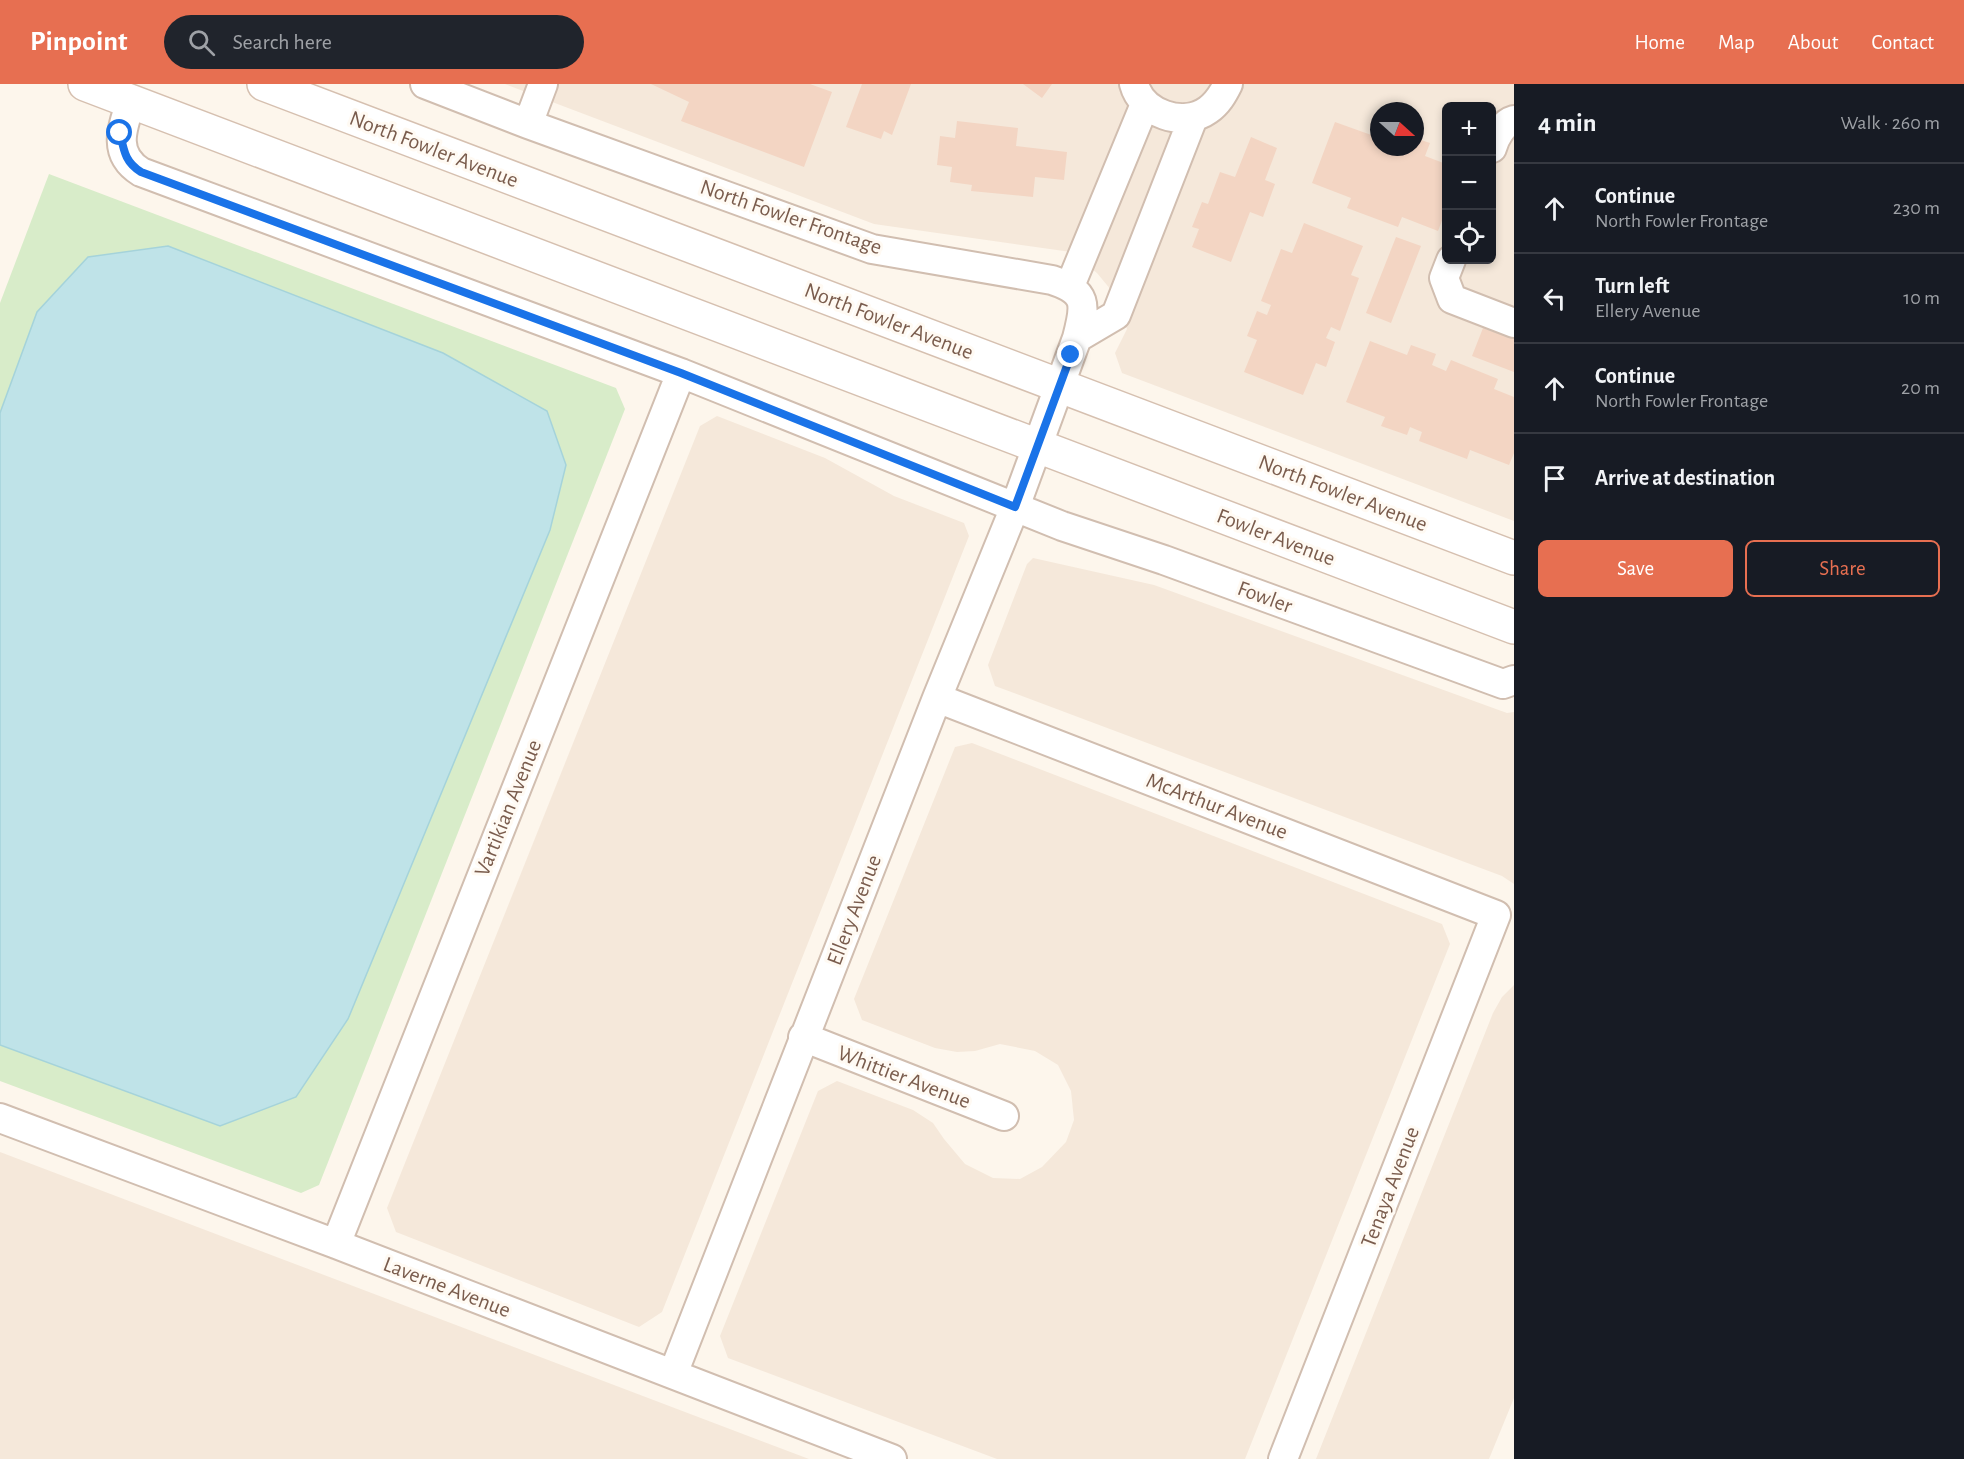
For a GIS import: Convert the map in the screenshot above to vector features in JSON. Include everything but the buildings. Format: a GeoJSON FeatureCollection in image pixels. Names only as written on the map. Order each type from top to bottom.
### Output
{"type":"FeatureCollection","features":[{"type":"Feature","properties":{"kind":"main road"},"geometry":{"type":"LineString","coordinates":[[85,84],[1038,446]]}},
{"type":"Feature","properties":{"kind":"main road","name":"North Fowler Avenue"},"geometry":{"type":"LineString","coordinates":[[264,84],[1514,558]]}},
{"type":"Feature","properties":{"kind":"main road","name":"Fowler Avenue"},"geometry":{"type":"LineString","coordinates":[[1038,446],[1514,627]]}},
{"type":"Feature","properties":{"kind":"street","name":"North Fowler Frontage"},"geometry":{"type":"LineString","coordinates":[[425,84],[528,124],[872,249],[1052,280],[1070,286]]}},
{"type":"Feature","properties":{"kind":"street"},"geometry":{"type":"LineString","coordinates":[[528,124],[543,84]]}},
{"type":"Feature","properties":{"kind":"street"},"geometry":{"type":"LineString","coordinates":[[1038,446],[1083,316],[1082,299],[1070,286],[1140,94],[1159,113],[1175,118],[1193,118],[1208,111],[1221,99],[1228,84]]}},
{"type":"Feature","properties":{"kind":"street"},"geometry":{"type":"LineString","coordinates":[[131,102],[120,133],[124,152],[131,166],[141,172],[681,373],[1015,507]]}},
{"type":"Feature","properties":{"kind":"street"},"geometry":{"type":"LineString","coordinates":[[1077,338],[1116,315],[1193,118]]}},
{"type":"Feature","properties":{"kind":"street"},"geometry":{"type":"LineString","coordinates":[[1496,136],[1509,121],[1514,120]]}},
{"type":"Feature","properties":{"kind":"street"},"geometry":{"type":"LineString","coordinates":[[1449,264],[1444,278],[1452,299],[1514,323]]}},
{"type":"Feature","properties":{"kind":"street","name":"Vartikian Avenue"},"geometry":{"type":"LineString","coordinates":[[336,1244],[681,373]]}},
{"type":"Feature","properties":{"kind":"street","name":"Ellery Avenue"},"geometry":{"type":"LineString","coordinates":[[673,1374],[803,1037],[1038,446]]}},
{"type":"Feature","properties":{"kind":"street","name":"Fowler"},"geometry":{"type":"LineString","coordinates":[[1015,507],[1062,526],[1164,560],[1503,684],[1514,680]]}},
{"type":"Feature","properties":{"kind":"street","name":"McArthur Avenue"},"geometry":{"type":"LineString","coordinates":[[937,698],[1496,915]]}},
{"type":"Feature","properties":{"kind":"street","name":"Tenaya Avenue"},"geometry":{"type":"LineString","coordinates":[[1283,1459],[1496,915]]}},
{"type":"Feature","properties":{"kind":"street","name":"Whittier Avenue"},"geometry":{"type":"LineString","coordinates":[[803,1037],[1004,1116]]}},
{"type":"Feature","properties":{"kind":"street","name":"Laverne Avenue"},"geometry":{"type":"LineString","coordinates":[[0,1118],[336,1244],[892,1459]]}},
{"type":"Feature","properties":{"kind":"shaded area"},"geometry":{"type":"Polygon","coordinates":[[[505,84],[1514,84],[1514,521],[1122,373],[1115,353],[1127,329],[1116,296],[1097,273],[1071,252],[874,224],[505,84]]]}},
{"type":"Feature","properties":{"kind":"shaded area"},"geometry":{"type":"Polygon","coordinates":[[[717,416],[825,458],[894,496],[964,523],[969,536],[662,1312],[639,1327],[396,1232],[387,1208],[700,426],[717,416]]]}},
{"type":"Feature","properties":{"kind":"shaded area"},"geometry":{"type":"Polygon","coordinates":[[[1033,558],[1154,585],[1507,713],[1514,712],[1514,884],[1502,876],[995,686],[988,665],[1027,564],[1033,558]]]}},
{"type":"Feature","properties":{"kind":"shaded area"},"geometry":{"type":"Polygon","coordinates":[[[972,743],[1442,924],[1450,944],[1245,1459],[997,1459],[728,1358],[720,1336],[818,1091],[837,1081],[913,1110],[933,1123],[965,1164],[993,1178],[1020,1179],[1042,1167],[1066,1142],[1074,1120],[1071,1091],[1058,1065],[1035,1051],[1000,1044],[975,1051],[957,1052],[935,1048],[862,1020],[854,999],[955,747],[972,743]]]}},
{"type":"Feature","properties":{"kind":"shaded area"},"geometry":{"type":"Polygon","coordinates":[[[1514,985],[1514,1398],[1489,1459],[1316,1459],[1493,1013],[1502,997],[1514,985]]]}},
{"type":"Feature","properties":{"kind":"shaded area"},"geometry":{"type":"Polygon","coordinates":[[[0,1152],[809,1459],[0,1459],[0,1152]]]}},
{"type":"Feature","properties":{"kind":"green space"},"geometry":{"type":"Polygon","coordinates":[[[49,174],[616,388],[625,409],[319,1185],[301,1193],[0,1081],[0,303],[49,174]]]}},
{"type":"Feature","properties":{"kind":"water"},"geometry":{"type":"Polygon","coordinates":[[[168,246],[443,353],[547,411],[566,465],[550,530],[348,1019],[296,1097],[220,1126],[0,1045],[0,413],[37,312],[88,257],[168,246]]]}},
{"type":"Feature","properties":{"kind":"route"},"geometry":{"type":"LineString","coordinates":[[120,133],[124,152],[131,166],[141,172],[681,373],[1015,507],[1071,355]]}}]}
